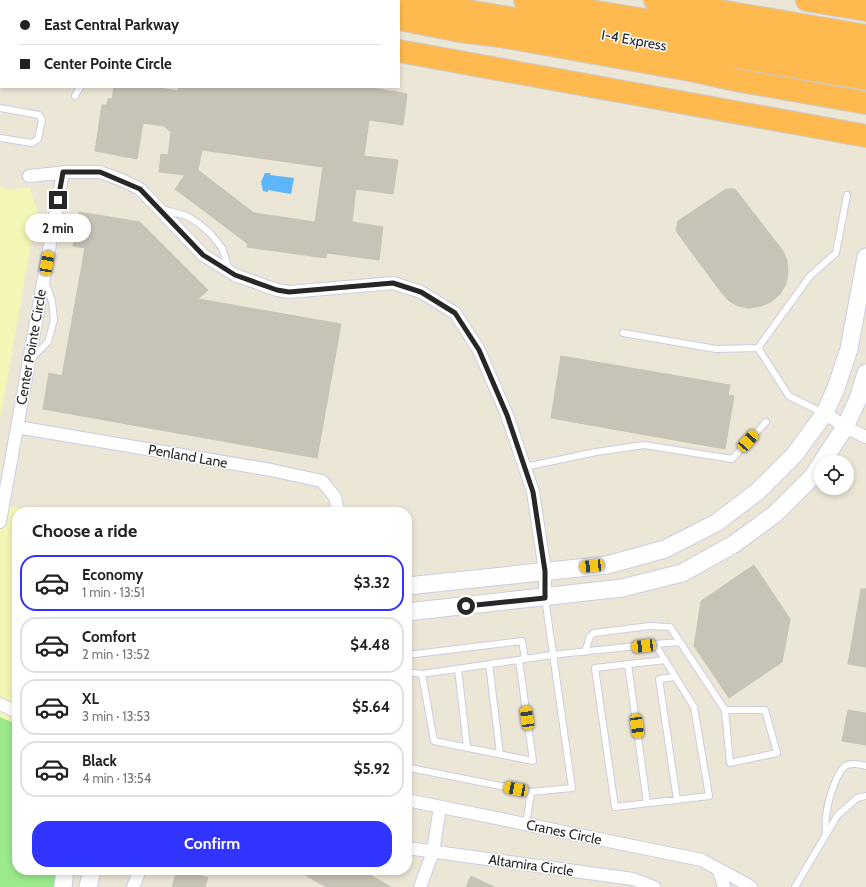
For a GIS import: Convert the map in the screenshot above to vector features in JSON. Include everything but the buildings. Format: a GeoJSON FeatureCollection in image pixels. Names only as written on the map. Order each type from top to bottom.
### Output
{"type":"FeatureCollection","features":[{"type":"Feature","properties":{"kind":"highway","name":"I-4 Express"},"geometry":{"type":"LineString","coordinates":[[403,0],[866,79]]}},
{"type":"Feature","properties":{"kind":"highway","name":"I-4 Express"},"geometry":{"type":"LineString","coordinates":[[525,0],[866,57]]}},
{"type":"Feature","properties":{"kind":"highway"},"geometry":{"type":"LineString","coordinates":[[655,0],[862,35]]}},
{"type":"Feature","properties":{"kind":"highway"},"geometry":{"type":"LineString","coordinates":[[807,0],[866,10]]}},
{"type":"Feature","properties":{"kind":"highway"},"geometry":{"type":"LineString","coordinates":[[400,19],[460,31],[500,36],[696,71],[736,80],[860,102]]}},
{"type":"Feature","properties":{"kind":"highway"},"geometry":{"type":"LineString","coordinates":[[400,51],[866,136]]}},
{"type":"Feature","properties":{"kind":"main road"},"geometry":{"type":"LineString","coordinates":[[412,585],[607,565],[665,549],[716,523],[757,492],[795,454],[825,413],[836,388],[849,349],[866,258]]}},
{"type":"Feature","properties":{"kind":"main road"},"geometry":{"type":"LineString","coordinates":[[827,455],[845,427],[858,399],[866,373]]}},
{"type":"Feature","properties":{"kind":"main road"},"geometry":{"type":"LineString","coordinates":[[412,611],[545,598],[622,588],[682,573],[734,544],[775,514],[814,475]]}},
{"type":"Feature","properties":{"kind":"main road"},"geometry":{"type":"LineString","coordinates":[[62,887],[64,875]]}},
{"type":"Feature","properties":{"kind":"main road"},"geometry":{"type":"LineString","coordinates":[[88,887],[91,875]]}},
{"type":"Feature","properties":{"kind":"street"},"geometry":{"type":"LineString","coordinates":[[28,176],[63,172],[100,172],[140,189],[203,255],[235,275],[277,290],[289,292],[393,283],[421,292],[455,313],[479,350],[507,415],[533,492],[545,571],[545,598]]}},
{"type":"Feature","properties":{"kind":"street","name":"Center Pointe Circle"},"geometry":{"type":"LineString","coordinates":[[0,522],[63,172]]}},
{"type":"Feature","properties":{"kind":"street"},"geometry":{"type":"LineString","coordinates":[[825,413],[845,427],[866,437]]}},
{"type":"Feature","properties":{"kind":"street","name":"Penland Lane"},"geometry":{"type":"LineString","coordinates":[[17,427],[271,470],[322,481],[335,497],[337,507]]}},
{"type":"Feature","properties":{"kind":"street"},"geometry":{"type":"LineString","coordinates":[[0,704],[12,710]]}},
{"type":"Feature","properties":{"kind":"street","name":"Cranes Circle"},"geometry":{"type":"LineString","coordinates":[[412,801],[702,860],[751,887]]}},
{"type":"Feature","properties":{"kind":"street"},"geometry":{"type":"LineString","coordinates":[[420,887],[433,852],[440,807]]}},
{"type":"Feature","properties":{"kind":"street","name":"Altamira Circle"},"geometry":{"type":"LineString","coordinates":[[412,849],[633,879],[654,887]]}},
{"type":"Feature","properties":{"kind":"street"},"geometry":{"type":"LineString","coordinates":[[719,870],[724,887]]}},
{"type":"Feature","properties":{"kind":"street"},"geometry":{"type":"LineString","coordinates":[[133,887],[138,875]]}},
{"type":"Feature","properties":{"kind":"lane"},"geometry":{"type":"LineString","coordinates":[[75,96],[79,88]]}},
{"type":"Feature","properties":{"kind":"lane"},"geometry":{"type":"LineString","coordinates":[[0,108],[39,115],[42,120],[38,139],[32,143],[0,138]]}},
{"type":"Feature","properties":{"kind":"lane"},"geometry":{"type":"LineString","coordinates":[[758,348],[810,276],[836,253],[847,195]]}},
{"type":"Feature","properties":{"kind":"lane"},"geometry":{"type":"LineString","coordinates":[[158,208],[187,216],[198,222],[211,234],[222,248],[231,273]]}},
{"type":"Feature","properties":{"kind":"lane"},"geometry":{"type":"LineString","coordinates":[[29,362],[48,342],[54,320],[52,300],[44,278]]}},
{"type":"Feature","properties":{"kind":"lane"},"geometry":{"type":"LineString","coordinates":[[622,333],[716,349],[758,348]]}},
{"type":"Feature","properties":{"kind":"lane"},"geometry":{"type":"LineString","coordinates":[[758,348],[789,396],[825,413]]}},
{"type":"Feature","properties":{"kind":"lane"},"geometry":{"type":"LineString","coordinates":[[525,467],[596,452],[644,445],[732,459],[766,422]]}},
{"type":"Feature","properties":{"kind":"lane"},"geometry":{"type":"LineString","coordinates":[[412,768],[531,792],[572,788],[545,598]]}},
{"type":"Feature","properties":{"kind":"lane"},"geometry":{"type":"LineString","coordinates":[[586,652],[590,636],[594,633],[650,626],[670,627],[725,710],[730,763],[776,753],[765,710],[725,710]]}},
{"type":"Feature","properties":{"kind":"lane"},"geometry":{"type":"LineString","coordinates":[[412,654],[522,641],[522,660],[533,761],[434,741],[422,674]]}},
{"type":"Feature","properties":{"kind":"lane"},"geometry":{"type":"LineString","coordinates":[[412,673],[422,674],[553,655],[680,642]]}},
{"type":"Feature","properties":{"kind":"lane"},"geometry":{"type":"LineString","coordinates":[[655,644],[665,660],[675,678],[694,707],[709,796],[615,807],[595,668],[665,660]]}},
{"type":"Feature","properties":{"kind":"lane"},"geometry":{"type":"LineString","coordinates":[[489,664],[500,754]]}},
{"type":"Feature","properties":{"kind":"lane"},"geometry":{"type":"LineString","coordinates":[[628,664],[647,803]]}},
{"type":"Feature","properties":{"kind":"lane"},"geometry":{"type":"LineString","coordinates":[[458,669],[467,748]]}},
{"type":"Feature","properties":{"kind":"lane"},"geometry":{"type":"LineString","coordinates":[[675,678],[659,679],[677,800]]}},
{"type":"Feature","properties":{"kind":"lane"},"geometry":{"type":"LineString","coordinates":[[826,835],[826,816],[834,783],[840,771],[847,765],[858,764],[866,766]]}},
{"type":"Feature","properties":{"kind":"lane"},"geometry":{"type":"LineString","coordinates":[[526,824],[531,792]]}},
{"type":"Feature","properties":{"kind":"lane"},"geometry":{"type":"LineString","coordinates":[[795,887],[837,816],[857,798],[866,796]]}},
{"type":"Feature","properties":{"kind":"green space"},"geometry":{"type":"Polygon","coordinates":[[[0,717],[12,722],[12,875],[57,875],[55,887],[0,887],[0,717]]]}},
{"type":"Feature","properties":{"kind":"sand"},"geometry":{"type":"Polygon","coordinates":[[[0,186],[9,190],[30,187],[37,210],[0,420],[0,186]]]}},
{"type":"Feature","properties":{"kind":"sand"},"geometry":{"type":"Polygon","coordinates":[[[0,505],[12,507],[12,722],[0,717],[0,505]]]}},
{"type":"Feature","properties":{"kind":"water"},"geometry":{"type":"Polygon","coordinates":[[[265,173],[294,178],[291,194],[268,190],[268,192],[263,191],[261,182],[265,173]]]}},
{"type":"Feature","properties":{"kind":"route"},"geometry":{"type":"LineString","coordinates":[[58,200],[63,172],[100,172],[140,189],[203,255],[235,275],[277,290],[289,292],[393,283],[421,292],[455,313],[479,350],[507,415],[533,492],[545,571],[545,598],[466,606]]}}]}
